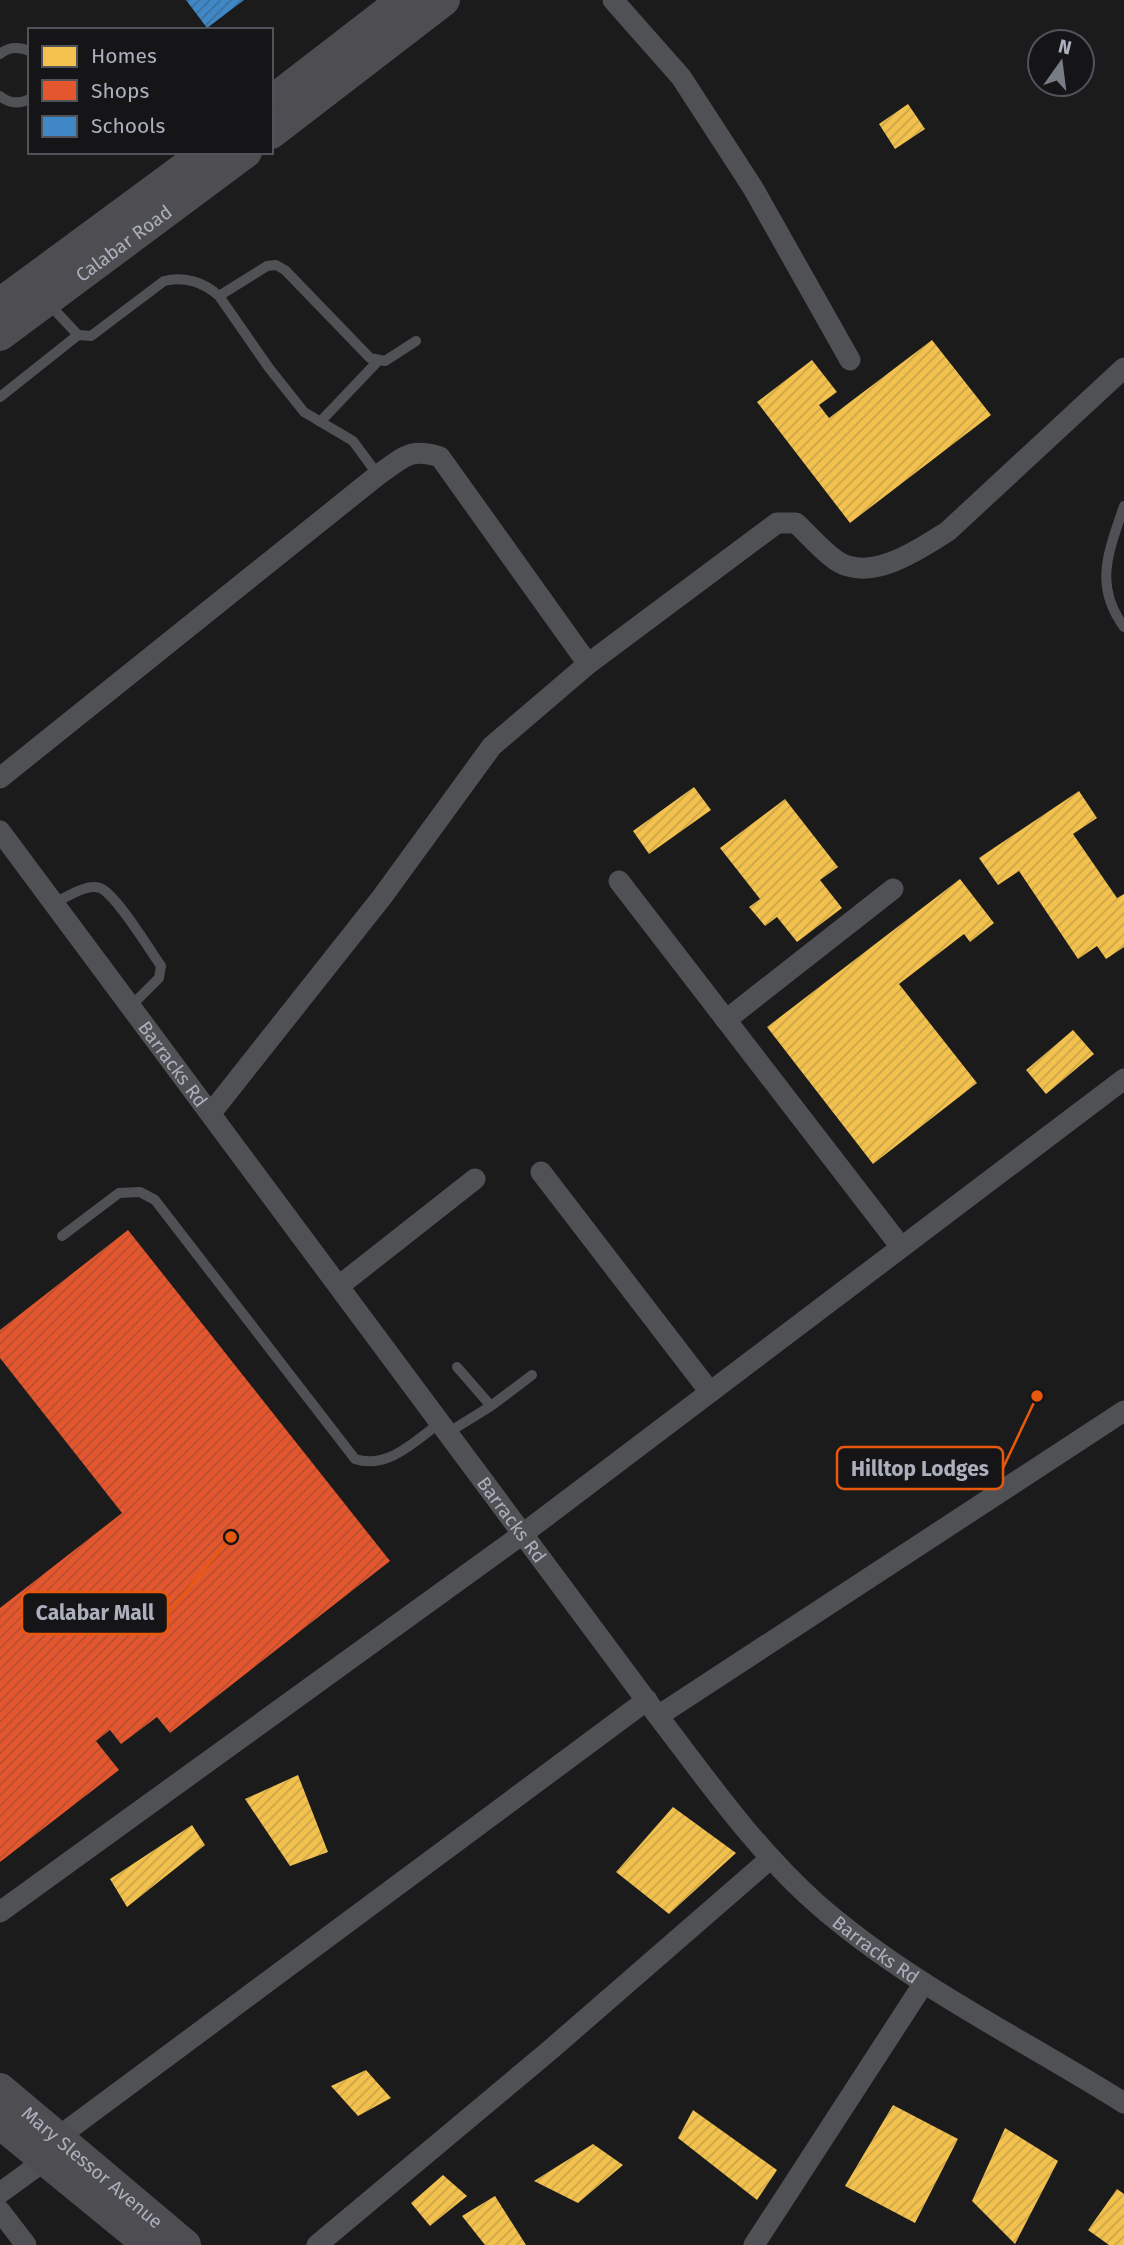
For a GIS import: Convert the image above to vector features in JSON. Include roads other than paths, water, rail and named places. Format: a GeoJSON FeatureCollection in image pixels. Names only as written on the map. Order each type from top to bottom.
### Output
{"type":"FeatureCollection","features":[{"type":"Feature","properties":{"kind":"main road"},"geometry":{"type":"LineString","coordinates":[[273,100],[403,0]]}},
{"type":"Feature","properties":{"kind":"main road"},"geometry":{"type":"LineString","coordinates":[[273,131],[442,1]]}},
{"type":"Feature","properties":{"kind":"main road","name":"Calabar Road"},"geometry":{"type":"LineString","coordinates":[[0,304],[203,154]]}},
{"type":"Feature","properties":{"kind":"main road","name":"Calabar Road"},"geometry":{"type":"LineString","coordinates":[[0,335],[243,154]]}},
{"type":"Feature","properties":{"kind":"main road","name":"Mary Slessor Avenue"},"geometry":{"type":"LineString","coordinates":[[0,2089],[51,2150],[149,2245]]}},
{"type":"Feature","properties":{"kind":"main road","name":"Mary Slessor Avenue"},"geometry":{"type":"LineString","coordinates":[[0,2123],[51,2150],[185,2245]]}},
{"type":"Feature","properties":{"kind":"street"},"geometry":{"type":"LineString","coordinates":[[614,0],[688,88],[753,188],[850,360]]}},
{"type":"Feature","properties":{"kind":"street"},"geometry":{"type":"LineString","coordinates":[[211,1113],[382,897],[492,746],[588,664],[777,523],[796,523],[836,560],[862,568],[880,565],[934,540],[948,531],[1121,377]]}},
{"type":"Feature","properties":{"kind":"street"},"geometry":{"type":"LineString","coordinates":[[0,778],[378,475],[409,454],[422,451],[440,457],[588,664]]}},
{"type":"Feature","properties":{"kind":"street","name":"Barracks Rd"},"geometry":{"type":"LineString","coordinates":[[0,831],[653,1708],[771,1858],[815,1902],[850,1931],[924,1983],[1124,2104]]}},
{"type":"Feature","properties":{"kind":"street"},"geometry":{"type":"LineString","coordinates":[[619,881],[901,1247]]}},
{"type":"Feature","properties":{"kind":"street"},"geometry":{"type":"LineString","coordinates":[[726,1020],[893,889]]}},
{"type":"Feature","properties":{"kind":"street"},"geometry":{"type":"LineString","coordinates":[[0,1912],[524,1533],[1124,1079]]}},
{"type":"Feature","properties":{"kind":"street"},"geometry":{"type":"LineString","coordinates":[[541,1172],[710,1392]]}},
{"type":"Feature","properties":{"kind":"street"},"geometry":{"type":"LineString","coordinates":[[340,1286],[475,1179]]}},
{"type":"Feature","properties":{"kind":"street"},"geometry":{"type":"LineString","coordinates":[[0,2193],[51,2150],[653,1708],[1124,1411]]}},
{"type":"Feature","properties":{"kind":"street"},"geometry":{"type":"LineString","coordinates":[[317,2245],[549,2051],[771,1858]]}},
{"type":"Feature","properties":{"kind":"street"},"geometry":{"type":"LineString","coordinates":[[754,2245],[924,1983]]}},
{"type":"Feature","properties":{"kind":"street"},"geometry":{"type":"LineString","coordinates":[[0,2211],[26,2245]]}},
{"type":"Feature","properties":{"kind":"lane"},"geometry":{"type":"LineString","coordinates":[[0,54],[5,50],[21,47],[28,50]]}},
{"type":"Feature","properties":{"kind":"lane"},"geometry":{"type":"LineString","coordinates":[[0,96],[6,101],[22,103],[28,100]]}},
{"type":"Feature","properties":{"kind":"lane"},"geometry":{"type":"LineString","coordinates":[[219,296],[267,266],[276,265],[285,270],[370,358],[385,361],[416,341]]}},
{"type":"Feature","properties":{"kind":"lane"},"geometry":{"type":"LineString","coordinates":[[46,301],[78,335],[91,336],[164,281],[177,278],[209,287],[219,296],[304,412],[353,441],[378,475]]}},
{"type":"Feature","properties":{"kind":"lane"},"geometry":{"type":"LineString","coordinates":[[0,397],[78,335]]}},
{"type":"Feature","properties":{"kind":"lane"},"geometry":{"type":"LineString","coordinates":[[320,422],[379,360]]}},
{"type":"Feature","properties":{"kind":"lane"},"geometry":{"type":"LineString","coordinates":[[1124,506],[1106,569],[1106,590],[1112,611],[1124,627]]}},
{"type":"Feature","properties":{"kind":"lane"},"geometry":{"type":"LineString","coordinates":[[54,903],[86,888],[99,887],[111,896],[161,966],[159,978],[130,1007]]}},
{"type":"Feature","properties":{"kind":"lane"},"geometry":{"type":"LineString","coordinates":[[62,1236],[119,1193],[140,1192],[155,1200],[355,1459],[369,1464],[390,1458],[445,1427],[491,1406],[532,1375]]}},
{"type":"Feature","properties":{"kind":"lane"},"geometry":{"type":"LineString","coordinates":[[457,1367],[491,1406]]}},
{"type":"Feature","properties":{"kind":"place","name":"Hilltop Lodges"},"geometry":{"type":"Point","coordinates":[1037,1396]}},
{"type":"Feature","properties":{"kind":"place","name":"Calabar Mall"},"geometry":{"type":"Point","coordinates":[231,1537]}}]}
